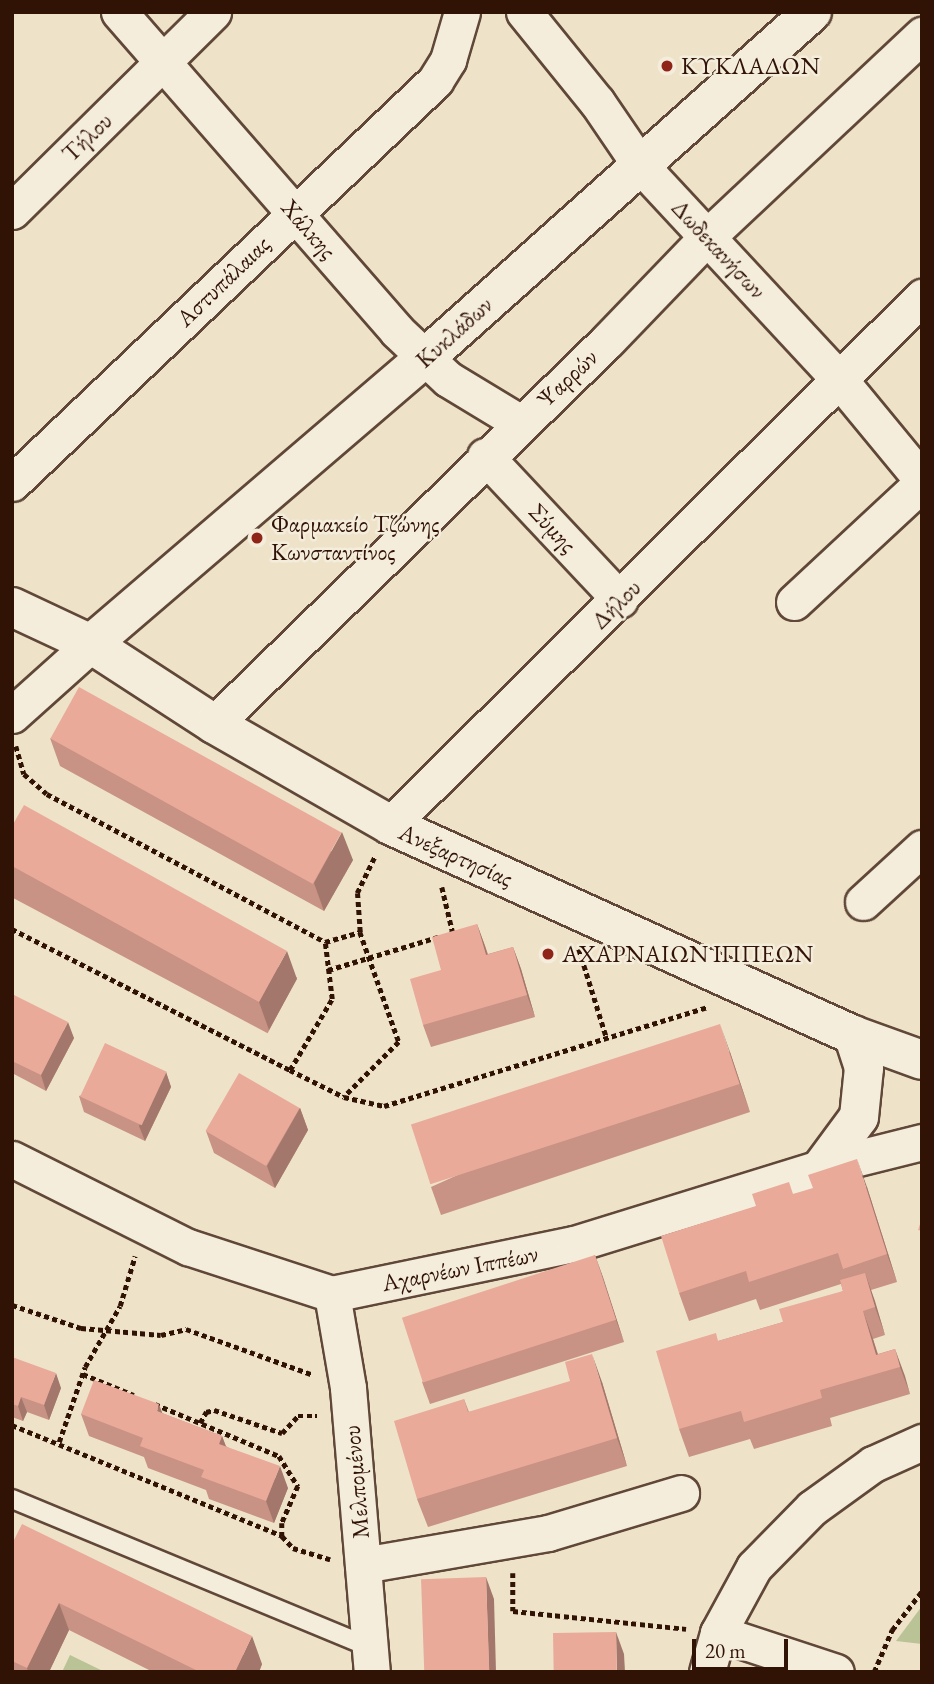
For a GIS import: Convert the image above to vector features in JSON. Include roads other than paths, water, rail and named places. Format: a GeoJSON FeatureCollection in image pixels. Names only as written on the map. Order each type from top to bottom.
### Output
{"type":"FeatureCollection","features":[{"type":"Feature","properties":{"kind":"street","name":"Χάλκης"},"geometry":{"type":"LineString","coordinates":[[119,12],[162,64],[425,358],[448,379],[519,422]]}},
{"type":"Feature","properties":{"kind":"street","name":"Τήλου"},"geometry":{"type":"LineString","coordinates":[[12,211],[213,12]]}},
{"type":"Feature","properties":{"kind":"street","name":"Αστυπάλαιας"},"geometry":{"type":"LineString","coordinates":[[12,483],[435,81],[448,60],[462,12]]}},
{"type":"Feature","properties":{"kind":"street","name":"Κυκλάδων"},"geometry":{"type":"LineString","coordinates":[[91,645],[425,358],[812,12]]}},
{"type":"Feature","properties":{"kind":"street","name":"Δωδεκανήσων"},"geometry":{"type":"LineString","coordinates":[[530,14],[640,165],[838,377],[922,482]]}},
{"type":"Feature","properties":{"kind":"street","name":"Ψαρρών"},"geometry":{"type":"LineString","coordinates":[[214,724],[519,422],[608,340],[708,236],[922,35]]}},
{"type":"Feature","properties":{"kind":"street","name":"Δήλου"},"geometry":{"type":"LineString","coordinates":[[390,825],[620,600],[838,377],[922,297]]}},
{"type":"Feature","properties":{"kind":"street","name":"Σύμης"},"geometry":{"type":"LineString","coordinates":[[485,456],[620,600]]}},
{"type":"Feature","properties":{"kind":"street"},"geometry":{"type":"LineString","coordinates":[[794,602],[922,482]]}},
{"type":"Feature","properties":{"kind":"street","name":"Ανεξαρτησίας"},"geometry":{"type":"LineString","coordinates":[[12,607],[91,645],[214,724],[390,825],[721,972],[853,1035],[922,1060]]}},
{"type":"Feature","properties":{"kind":"street"},"geometry":{"type":"LineString","coordinates":[[12,715],[91,645]]}},
{"type":"Feature","properties":{"kind":"street"},"geometry":{"type":"LineString","coordinates":[[863,902],[922,848]]}},
{"type":"Feature","properties":{"kind":"street"},"geometry":{"type":"LineString","coordinates":[[822,1167],[859,1117],[864,1068],[853,1035]]}},
{"type":"Feature","properties":{"kind":"street","name":"Αχαρνέων Ιππέων"},"geometry":{"type":"LineString","coordinates":[[12,1159],[144,1225],[251,1270],[332,1294],[574,1244],[822,1167],[922,1142]]}},
{"type":"Feature","properties":{"kind":"street","name":"Μελπομένου"},"geometry":{"type":"LineString","coordinates":[[332,1294],[349,1402],[371,1659]]}},
{"type":"Feature","properties":{"kind":"street"},"geometry":{"type":"LineString","coordinates":[[706,1672],[718,1633],[754,1567],[812,1508],[873,1464],[922,1442]]}},
{"type":"Feature","properties":{"kind":"street"},"geometry":{"type":"LineString","coordinates":[[363,1565],[513,1539],[681,1493]]}},
{"type":"Feature","properties":{"kind":"street"},"geometry":{"type":"LineString","coordinates":[[718,1633],[797,1663],[836,1672]]}},
{"type":"Feature","properties":{"kind":"lane"},"geometry":{"type":"LineString","coordinates":[[12,1499],[371,1659]]}},
{"type":"Feature","properties":{"kind":"place","name":"ΚΥΚΛΑΔΩΝ"},"geometry":{"type":"Point","coordinates":[667,66]}},
{"type":"Feature","properties":{"kind":"place","name":"Φαρμακείο Τζώνης Κωνσταντίνος"},"geometry":{"type":"Point","coordinates":[257,538]}},
{"type":"Feature","properties":{"kind":"place","name":"ΑΧΑΡΝΑΙΩΝ ΙΠΠΕΩΝ"},"geometry":{"type":"Point","coordinates":[548,954]}}]}
